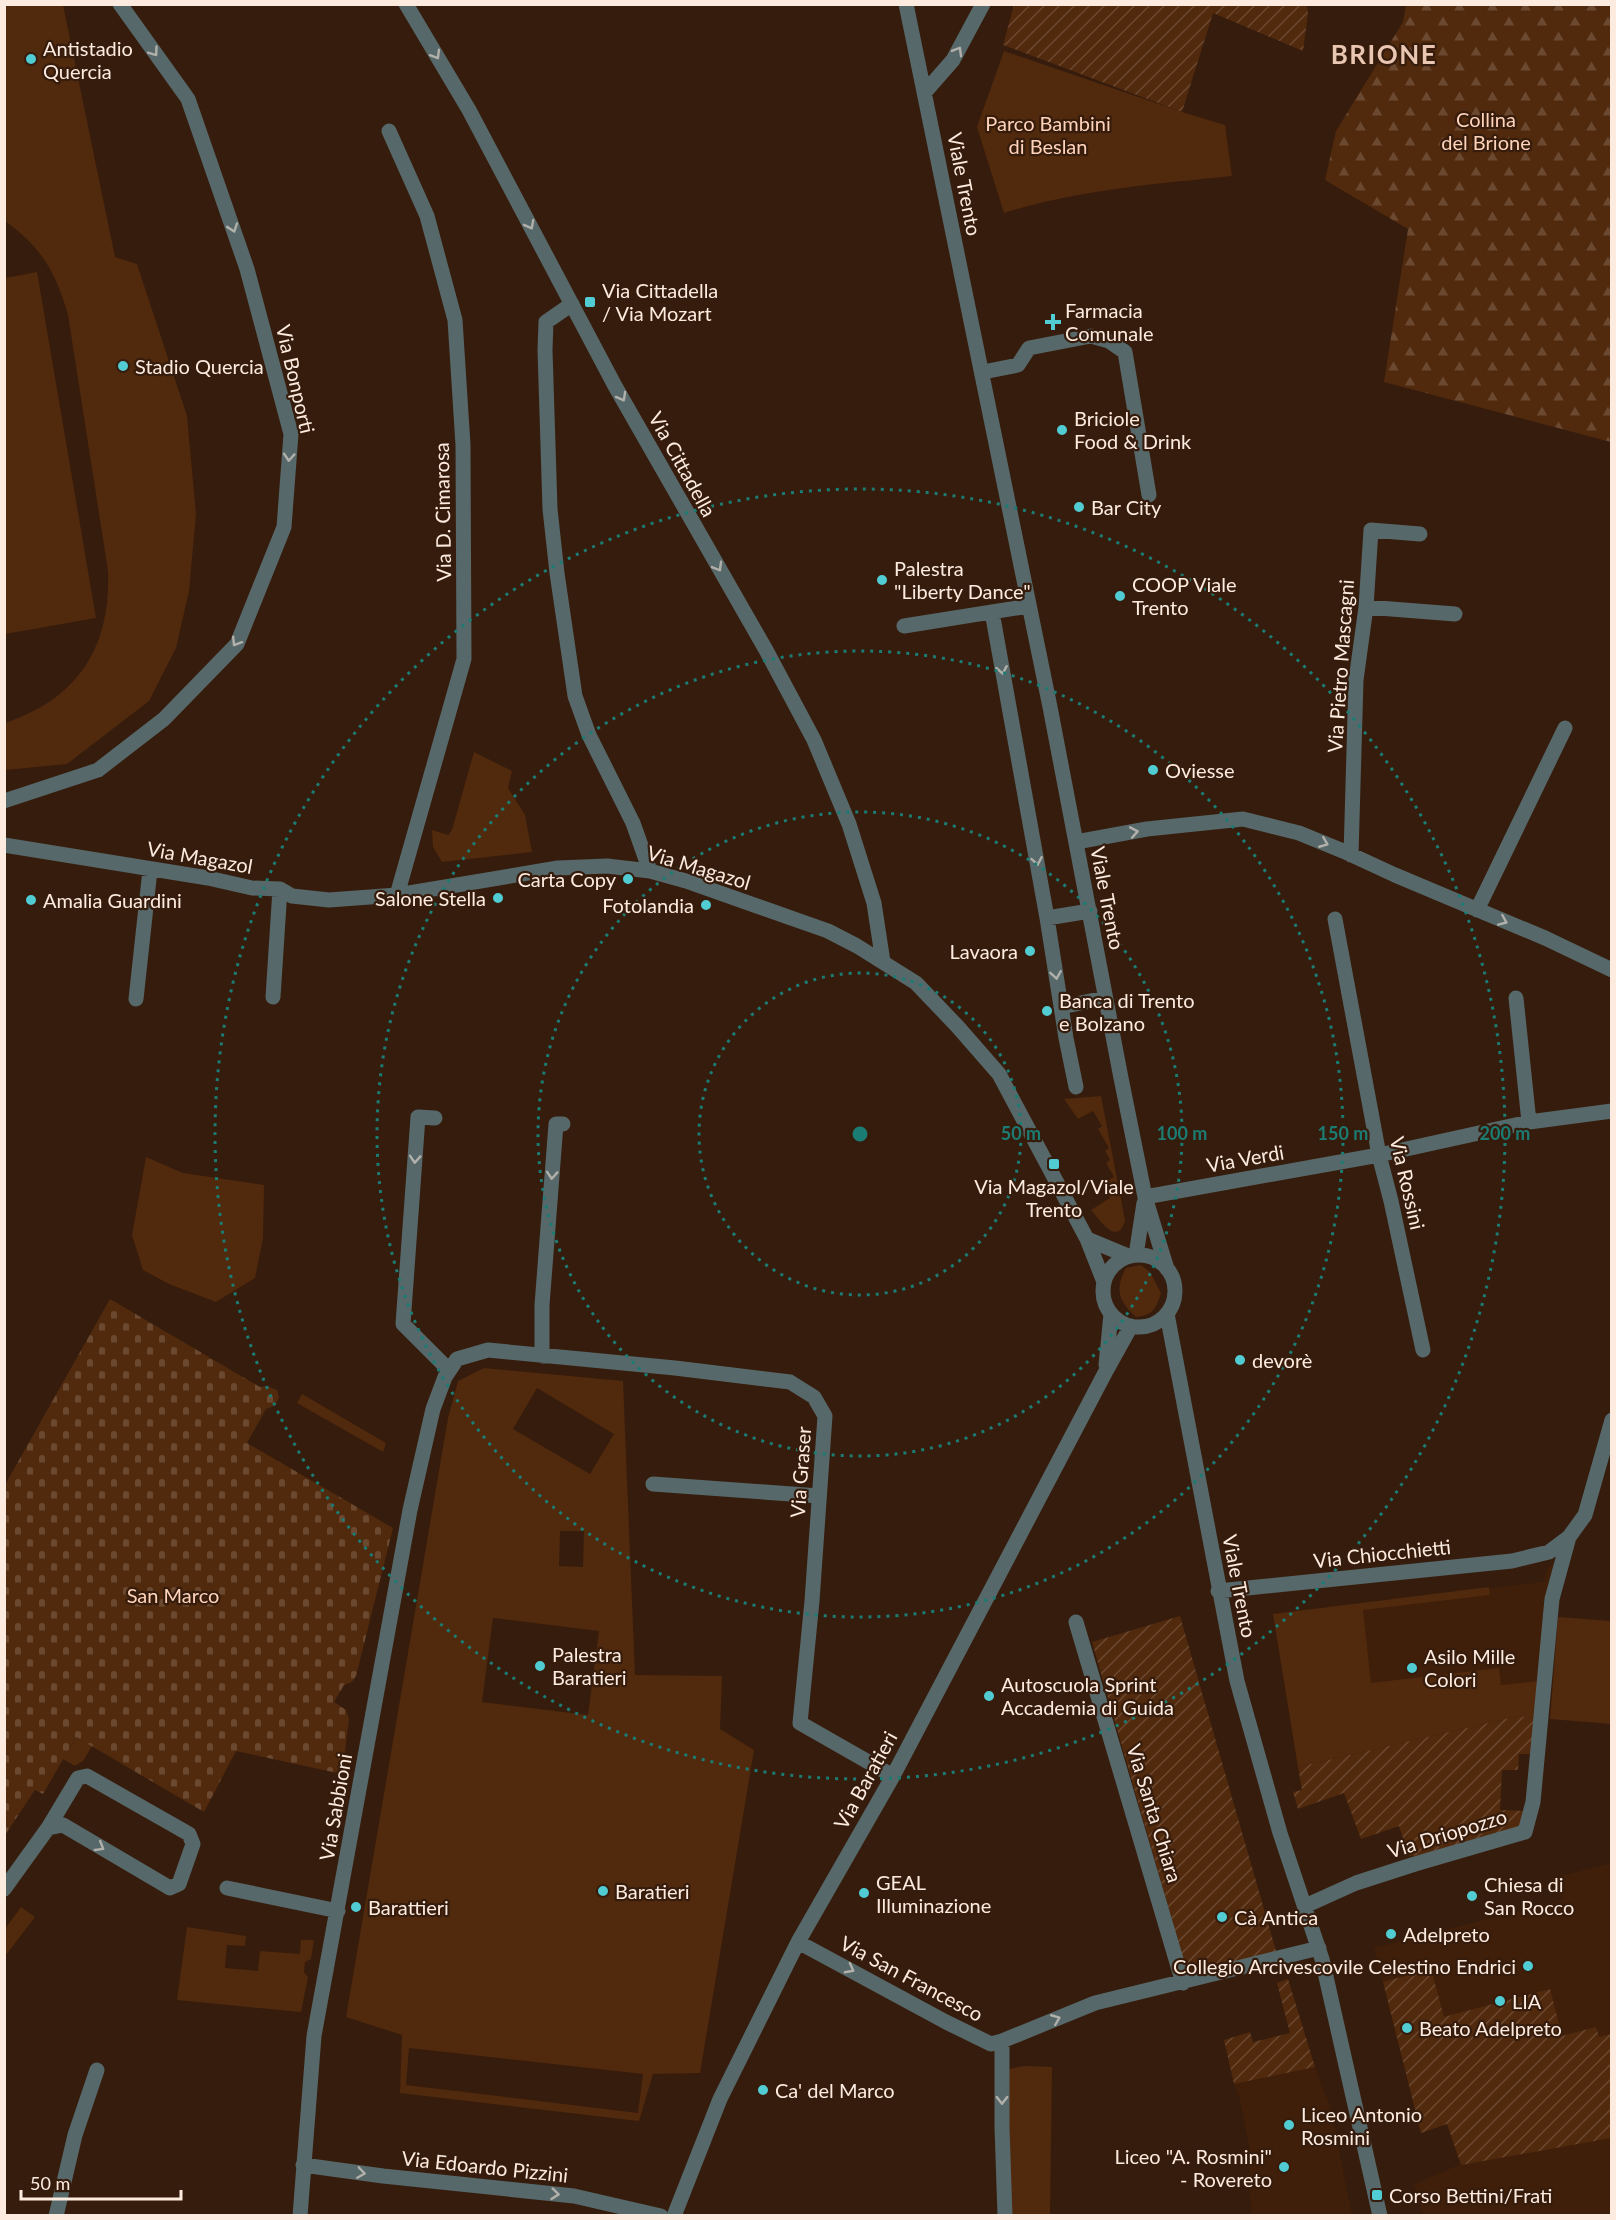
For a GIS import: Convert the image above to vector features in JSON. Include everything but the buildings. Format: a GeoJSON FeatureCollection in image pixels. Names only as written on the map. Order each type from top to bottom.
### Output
{"type":"FeatureCollection","features":[{"type":"Feature","properties":{"kind":"street","name":"Via Bonporti"},"geometry":{"type":"LineString","coordinates":[[4,801],[98,770],[164,719],[237,644],[284,527],[291,434],[247,269],[189,99],[120,4]]}},
{"type":"Feature","properties":{"kind":"street","name":"Via Cittadella"},"geometry":{"type":"LineString","coordinates":[[406,4],[469,110],[615,386],[766,650],[814,740],[849,825],[874,903],[883,962]]}},
{"type":"Feature","properties":{"kind":"street","name":"Viale Trento"},"geometry":{"type":"LineString","coordinates":[[906,4],[983,372],[1145,1197],[1167,1269],[1173,1279],[1175,1291],[1173,1303],[1167,1314],[1218,1591],[1237,1681],[1290,1862],[1319,1948],[1380,2216]]}},
{"type":"Feature","properties":{"kind":"street"},"geometry":{"type":"LineString","coordinates":[[925,92],[953,60],[983,4]]}},
{"type":"Feature","properties":{"kind":"street","name":"Via D. Cimarosa"},"geometry":{"type":"LineString","coordinates":[[389,131],[427,216],[455,320],[463,457],[464,659],[397,895]]}},
{"type":"Feature","properties":{"kind":"street"},"geometry":{"type":"LineString","coordinates":[[572,304],[546,322],[547,444],[550,509],[557,573],[575,696],[589,735],[633,823],[650,871]]}},
{"type":"Feature","properties":{"kind":"street"},"geometry":{"type":"LineString","coordinates":[[983,372],[1018,365],[1029,348],[1091,336],[1109,341],[1125,352],[1149,495]]}},
{"type":"Feature","properties":{"kind":"street","name":"Via Pietro Mascagni"},"geometry":{"type":"LineString","coordinates":[[1351,855],[1356,680],[1366,607],[1371,530],[1420,534]]}},
{"type":"Feature","properties":{"kind":"street"},"geometry":{"type":"LineString","coordinates":[[904,626],[1029,606]]}},
{"type":"Feature","properties":{"kind":"street"},"geometry":{"type":"LineString","coordinates":[[1366,607],[1455,614]]}},
{"type":"Feature","properties":{"kind":"street"},"geometry":{"type":"LineString","coordinates":[[992,612],[1076,1087]]}},
{"type":"Feature","properties":{"kind":"street"},"geometry":{"type":"LineString","coordinates":[[1477,910],[1565,728]]}},
{"type":"Feature","properties":{"kind":"street"},"geometry":{"type":"LineString","coordinates":[[1076,842],[1147,830],[1244,819],[1299,833],[1611,970]]}},
{"type":"Feature","properties":{"kind":"street","name":"Via Magazol"},"geometry":{"type":"LineString","coordinates":[[4,845],[252,888],[280,889],[292,896],[329,900],[397,895],[558,868],[608,866],[650,871],[686,881],[828,931],[916,983],[999,1074],[1087,1239],[1104,1282]]}},
{"type":"Feature","properties":{"kind":"street"},"geometry":{"type":"LineString","coordinates":[[136,999],[150,870]]}},
{"type":"Feature","properties":{"kind":"street"},"geometry":{"type":"LineString","coordinates":[[273,997],[280,889]]}},
{"type":"Feature","properties":{"kind":"street"},"geometry":{"type":"LineString","coordinates":[[1047,918],[1090,911]]}},
{"type":"Feature","properties":{"kind":"street","name":"Via Rossini"},"geometry":{"type":"LineString","coordinates":[[1335,919],[1379,1155],[1423,1350]]}},
{"type":"Feature","properties":{"kind":"street"},"geometry":{"type":"LineString","coordinates":[[1061,1007],[1105,998]]}},
{"type":"Feature","properties":{"kind":"street"},"geometry":{"type":"LineString","coordinates":[[1516,998],[1529,1122]]}},
{"type":"Feature","properties":{"kind":"street","name":"Via Verdi"},"geometry":{"type":"LineString","coordinates":[[1145,1197],[1379,1155],[1529,1122],[1611,1111]]}},
{"type":"Feature","properties":{"kind":"street"},"geometry":{"type":"LineString","coordinates":[[435,1118],[418,1117],[411,1292],[403,1324],[449,1370]]}},
{"type":"Feature","properties":{"kind":"street"},"geometry":{"type":"LineString","coordinates":[[542,1356],[547,1305],[556,1124],[563,1124]]}},
{"type":"Feature","properties":{"kind":"street","name":"Viale Trento"},"geometry":{"type":"LineString","coordinates":[[1132,1256],[1145,1197]]}},
{"type":"Feature","properties":{"kind":"street"},"geometry":{"type":"LineString","coordinates":[[1087,1239],[1132,1256],[1148,1256],[1158,1260],[1167,1269]]}},
{"type":"Feature","properties":{"kind":"street"},"geometry":{"type":"LineString","coordinates":[[1132,1256],[1114,1265],[1104,1282],[1105,1305],[1120,1322],[1131,1326],[1152,1324],[1167,1314]]}},
{"type":"Feature","properties":{"kind":"street","name":"Via Baratieri"},"geometry":{"type":"LineString","coordinates":[[1106,1371],[1111,1314]]}},
{"type":"Feature","properties":{"kind":"street"},"geometry":{"type":"LineString","coordinates":[[1152,1324],[1176,1365]]}},
{"type":"Feature","properties":{"kind":"street","name":"Via Baratieri"},"geometry":{"type":"LineString","coordinates":[[674,2216],[720,2099],[798,1942],[893,1776],[1131,1326]]}},
{"type":"Feature","properties":{"kind":"street","name":"Via Graser"},"geometry":{"type":"LineString","coordinates":[[449,1370],[457,1359],[488,1350],[675,1368],[790,1382],[814,1397],[825,1416],[800,1723],[893,1776]]}},
{"type":"Feature","properties":{"kind":"street","name":"Via Sabbioni"},"geometry":{"type":"LineString","coordinates":[[300,2216],[314,2036],[410,1510],[433,1409],[449,1370]]}},
{"type":"Feature","properties":{"kind":"street","name":"Via Driopozzo"},"geometry":{"type":"LineString","coordinates":[[1549,1552],[1569,1537],[1585,1515],[1611,1420]]}},
{"type":"Feature","properties":{"kind":"street"},"geometry":{"type":"LineString","coordinates":[[653,1484],[819,1496]]}},
{"type":"Feature","properties":{"kind":"street","name":"Via Driopozzo"},"geometry":{"type":"LineString","coordinates":[[1305,1906],[1356,1883],[1525,1832],[1533,1802],[1552,1599],[1569,1537]]}},
{"type":"Feature","properties":{"kind":"street","name":"Via Chiocchietti"},"geometry":{"type":"LineString","coordinates":[[1218,1591],[1512,1561],[1549,1552]]}},
{"type":"Feature","properties":{"kind":"street","name":"Via Santa Chiara"},"geometry":{"type":"LineString","coordinates":[[1076,1622],[1184,1983]]}},
{"type":"Feature","properties":{"kind":"street"},"geometry":{"type":"LineString","coordinates":[[4,1889],[48,1828],[78,1778],[87,1776],[189,1834],[193,1844],[179,1884],[170,1888],[63,1825],[48,1828]]}},
{"type":"Feature","properties":{"kind":"street"},"geometry":{"type":"LineString","coordinates":[[226,1888],[338,1911]]}},
{"type":"Feature","properties":{"kind":"street","name":"Via San Francesco"},"geometry":{"type":"LineString","coordinates":[[798,1942],[946,2022],[991,2043],[1002,2041]]}},
{"type":"Feature","properties":{"kind":"street"},"geometry":{"type":"LineString","coordinates":[[1005,2216],[1002,2041],[1095,2003],[1319,1948]]}},
{"type":"Feature","properties":{"kind":"street"},"geometry":{"type":"LineString","coordinates":[[56,2216],[75,2135],[97,2070]]}},
{"type":"Feature","properties":{"kind":"street","name":"Via Edoardo Pizzini"},"geometry":{"type":"LineString","coordinates":[[303,2165],[383,2176],[574,2196],[661,2216]]}},
{"type":"Feature","properties":{"kind":"shaded area","name":"Asilo Mille Colori"},"geometry":{"type":"Polygon","coordinates":[[[1560,1557],[1536,1718],[1518,1716],[1298,1767],[1273,1614],[1543,1582],[1548,1567],[1560,1557]]]}},
{"type":"Feature","properties":{"kind":"shaded area","name":"LIA"},"geometry":{"type":"Polygon","coordinates":[[[1611,1863],[1611,2215],[1423,2215],[1414,2184],[1461,2164],[1447,2124],[1421,2133],[1374,1948],[1562,1900],[1557,1877],[1611,1863]]]}},
{"type":"Feature","properties":{"kind":"shaded area","name":"Liceo Antonio Rosmini"},"geometry":{"type":"Polygon","coordinates":[[[1315,2067],[1330,2106],[1352,2215],[1251,2215],[1249,2145],[1234,2084],[1315,2067]]]}},
{"type":"Feature","properties":{"kind":"green space","name":"Stadio Quercia"},"geometry":{"type":"Polygon","coordinates":[[[4,5],[63,5],[115,257],[137,264],[187,416],[196,514],[189,591],[176,648],[149,701],[67,764],[5,770],[5,723],[31,713],[52,700],[85,666],[96,646],[107,598],[108,571],[68,315],[58,286],[46,262],[18,231],[5,221],[4,5]]]}},
{"type":"Feature","properties":{"kind":"green space"},"geometry":{"type":"Polygon","coordinates":[[[1014,5],[1307,5],[1303,51],[1213,13],[1182,112],[1003,45],[1014,5]]]}},
{"type":"Feature","properties":{"kind":"green space","name":"Collina del Brione"},"geometry":{"type":"Polygon","coordinates":[[[1406,5],[1611,5],[1611,442],[1384,382],[1408,229],[1325,180],[1336,131],[1403,22],[1406,5]]]}},
{"type":"Feature","properties":{"kind":"green space","name":"Parco Bambini di Beslan"},"geometry":{"type":"Polygon","coordinates":[[[1004,51],[1225,125],[1232,176],[1088,193],[1004,213],[977,127],[1004,51]]]}},
{"type":"Feature","properties":{"kind":"green space"},"geometry":{"type":"Polygon","coordinates":[[[37,272],[96,618],[5,634],[5,278],[37,272]]]}},
{"type":"Feature","properties":{"kind":"green space"},"geometry":{"type":"Polygon","coordinates":[[[474,752],[512,771],[508,788],[525,815],[532,852],[442,862],[433,847],[432,830],[448,835],[452,830],[474,752]]]}},
{"type":"Feature","properties":{"kind":"green space"},"geometry":{"type":"Polygon","coordinates":[[[1101,1096],[1125,1220],[1118,1232],[1113,1232],[1103,1225],[1091,1210],[1110,1198],[1101,1184],[1114,1177],[1106,1163],[1110,1160],[1105,1151],[1109,1148],[1098,1129],[1102,1126],[1093,1111],[1078,1119],[1064,1099],[1101,1096]]]}},
{"type":"Feature","properties":{"kind":"green space"},"geometry":{"type":"Polygon","coordinates":[[[146,1157],[183,1173],[264,1185],[263,1238],[255,1278],[216,1302],[169,1284],[143,1270],[132,1235],[146,1157]]]}},
{"type":"Feature","properties":{"kind":"green space"},"geometry":{"type":"Polygon","coordinates":[[[1141,1265],[1150,1272],[1161,1293],[1150,1313],[1136,1317],[1122,1300],[1119,1289],[1126,1268],[1141,1265]]]}},
{"type":"Feature","properties":{"kind":"green space","name":"San Marco"},"geometry":{"type":"Polygon","coordinates":[[[110,1299],[260,1387],[267,1386],[277,1390],[279,1398],[274,1406],[266,1409],[247,1443],[393,1528],[356,1676],[352,1682],[344,1685],[334,1702],[346,1710],[349,1719],[342,1774],[236,1751],[204,1812],[76,1737],[43,1794],[35,1790],[5,1835],[5,1485],[110,1299]]]}},
{"type":"Feature","properties":{"kind":"green space"},"geometry":{"type":"Polygon","coordinates":[[[484,1368],[623,1381],[635,1675],[722,1676],[720,1729],[754,1750],[700,2073],[653,2074],[639,2121],[400,2093],[402,2035],[346,2017],[448,1418],[458,1381],[484,1368]],[[537,1388],[513,1429],[590,1474],[614,1434],[537,1388]],[[560,1531],[559,1566],[583,1567],[584,1531],[560,1531]],[[493,1618],[482,1702],[588,1715],[599,1631],[493,1618]],[[409,2048],[406,2085],[638,2113],[643,2074],[409,2048]]]}},
{"type":"Feature","properties":{"kind":"green space"},"geometry":{"type":"Polygon","coordinates":[[[302,1394],[386,1443],[383,1452],[297,1403],[302,1394]]]}},
{"type":"Feature","properties":{"kind":"green space","name":"Asilo Mille Colori"},"geometry":{"type":"Polygon","coordinates":[[[1489,1587],[1490,1595],[1363,1610],[1371,1683],[1499,1668],[1501,1685],[1540,1681],[1536,1718],[1518,1716],[1298,1767],[1273,1614],[1489,1587]]]}},
{"type":"Feature","properties":{"kind":"green space"},"geometry":{"type":"Polygon","coordinates":[[[1180,1616],[1276,1951],[1188,1976],[1092,1642],[1180,1616]]]}},
{"type":"Feature","properties":{"kind":"green space"},"geometry":{"type":"Polygon","coordinates":[[[1558,1617],[1611,1621],[1611,1724],[1550,1719],[1558,1617]]]}},
{"type":"Feature","properties":{"kind":"green space"},"geometry":{"type":"Polygon","coordinates":[[[1518,1716],[1536,1718],[1532,1754],[1519,1754],[1518,1770],[1502,1770],[1500,1810],[1526,1811],[1521,1829],[1424,1855],[1409,1856],[1399,1826],[1361,1839],[1344,1793],[1298,1809],[1293,1792],[1302,1790],[1298,1767],[1518,1716]]]}},
{"type":"Feature","properties":{"kind":"green space"},"geometry":{"type":"Polygon","coordinates":[[[76,1737],[92,1746],[83,1761],[75,1766],[63,1759],[76,1737]]]}},
{"type":"Feature","properties":{"kind":"green space"},"geometry":{"type":"Polygon","coordinates":[[[21,1907],[35,1917],[5,1956],[5,1929],[21,1907]]]}},
{"type":"Feature","properties":{"kind":"green space"},"geometry":{"type":"Polygon","coordinates":[[[187,1927],[246,1936],[245,1946],[227,1945],[225,1968],[258,1971],[260,1951],[300,1954],[301,1940],[314,1940],[311,1959],[305,1962],[304,1972],[308,1977],[301,2012],[177,2000],[187,1927]]]}},
{"type":"Feature","properties":{"kind":"green space"},"geometry":{"type":"Polygon","coordinates":[[[1431,1969],[1444,2017],[1550,1989],[1562,2036],[1596,2027],[1599,2037],[1611,2034],[1611,2138],[1461,2165],[1447,2124],[1421,2133],[1383,1982],[1431,1969]]]}},
{"type":"Feature","properties":{"kind":"green space"},"geometry":{"type":"Polygon","coordinates":[[[1288,1979],[1315,2067],[1234,2084],[1224,2040],[1250,2032],[1253,2042],[1290,2033],[1277,1983],[1288,1979]]]}},
{"type":"Feature","properties":{"kind":"green space"},"geometry":{"type":"Polygon","coordinates":[[[1024,2066],[1052,2067],[1050,2215],[1008,2216],[1009,2069],[1024,2066]]]}},
{"type":"Feature","properties":{"kind":"place","name":"Antistadio Quercia"},"geometry":{"type":"Point","coordinates":[31,59]}},
{"type":"Feature","properties":{"kind":"place","name":"Via Cittadella / Via Mozart"},"geometry":{"type":"Point","coordinates":[590,302]}},
{"type":"Feature","properties":{"kind":"place","name":"Farmacia Comunale"},"geometry":{"type":"Point","coordinates":[1053,322]}},
{"type":"Feature","properties":{"kind":"place","name":"Stadio Quercia"},"geometry":{"type":"Point","coordinates":[123,366]}},
{"type":"Feature","properties":{"kind":"place","name":"Briciole Food & Drink"},"geometry":{"type":"Point","coordinates":[1062,430]}},
{"type":"Feature","properties":{"kind":"place","name":"Bar City"},"geometry":{"type":"Point","coordinates":[1079,507]}},
{"type":"Feature","properties":{"kind":"place","name":"Palestra \"Liberty Dance\""},"geometry":{"type":"Point","coordinates":[882,580]}},
{"type":"Feature","properties":{"kind":"place","name":"COOP Viale Trento"},"geometry":{"type":"Point","coordinates":[1120,596]}},
{"type":"Feature","properties":{"kind":"place","name":"Oviesse"},"geometry":{"type":"Point","coordinates":[1153,770]}},
{"type":"Feature","properties":{"kind":"place","name":"Carta Copy"},"geometry":{"type":"Point","coordinates":[628,879]}},
{"type":"Feature","properties":{"kind":"place","name":"Salone Stella"},"geometry":{"type":"Point","coordinates":[498,898]}},
{"type":"Feature","properties":{"kind":"place","name":"Amalia Guardini"},"geometry":{"type":"Point","coordinates":[31,900]}},
{"type":"Feature","properties":{"kind":"place","name":"Fotolandia"},"geometry":{"type":"Point","coordinates":[706,905]}},
{"type":"Feature","properties":{"kind":"place","name":"Lavaora"},"geometry":{"type":"Point","coordinates":[1030,951]}},
{"type":"Feature","properties":{"kind":"place","name":"Banca di Trento e Bolzano"},"geometry":{"type":"Point","coordinates":[1047,1011]}},
{"type":"Feature","properties":{"kind":"place","name":"Via Magazol/Viale Trento"},"geometry":{"type":"Point","coordinates":[1054,1164]}},
{"type":"Feature","properties":{"kind":"place","name":"devorè"},"geometry":{"type":"Point","coordinates":[1240,1360]}},
{"type":"Feature","properties":{"kind":"place","name":"Palestra Baratieri"},"geometry":{"type":"Point","coordinates":[540,1666]}},
{"type":"Feature","properties":{"kind":"place","name":"Asilo Mille Colori"},"geometry":{"type":"Point","coordinates":[1412,1668]}},
{"type":"Feature","properties":{"kind":"place","name":"Autoscuola Sprint Accademia di Guida"},"geometry":{"type":"Point","coordinates":[989,1696]}},
{"type":"Feature","properties":{"kind":"place","name":"Baratieri"},"geometry":{"type":"Point","coordinates":[603,1891]}},
{"type":"Feature","properties":{"kind":"place","name":"GEAL Illuminazione"},"geometry":{"type":"Point","coordinates":[864,1893]}},
{"type":"Feature","properties":{"kind":"place","name":"Chiesa di San Rocco"},"geometry":{"type":"Point","coordinates":[1472,1896]}},
{"type":"Feature","properties":{"kind":"place","name":"Barattieri"},"geometry":{"type":"Point","coordinates":[356,1907]}},
{"type":"Feature","properties":{"kind":"place","name":"Cà Antica"},"geometry":{"type":"Point","coordinates":[1222,1917]}},
{"type":"Feature","properties":{"kind":"place","name":"Adelpreto"},"geometry":{"type":"Point","coordinates":[1391,1934]}},
{"type":"Feature","properties":{"kind":"place","name":"Collegio Arcivescovile Celestino Endrici"},"geometry":{"type":"Point","coordinates":[1528,1966]}},
{"type":"Feature","properties":{"kind":"place","name":"LIA"},"geometry":{"type":"Point","coordinates":[1500,2001]}},
{"type":"Feature","properties":{"kind":"place","name":"Beato Adelpreto"},"geometry":{"type":"Point","coordinates":[1407,2028]}},
{"type":"Feature","properties":{"kind":"place","name":"Ca' del Marco"},"geometry":{"type":"Point","coordinates":[763,2090]}},
{"type":"Feature","properties":{"kind":"place","name":"Liceo Antonio Rosmini"},"geometry":{"type":"Point","coordinates":[1289,2125]}},
{"type":"Feature","properties":{"kind":"place","name":"Liceo \"A. Rosmini\" - Rovereto"},"geometry":{"type":"Point","coordinates":[1284,2167]}},
{"type":"Feature","properties":{"kind":"place","name":"Corso Bettini/Frati"},"geometry":{"type":"Point","coordinates":[1377,2195]}},
{"type":"Feature","properties":{"kind":"district","name":"BRIONE"},"geometry":{"type":"Point","coordinates":[1384,54]}}]}
